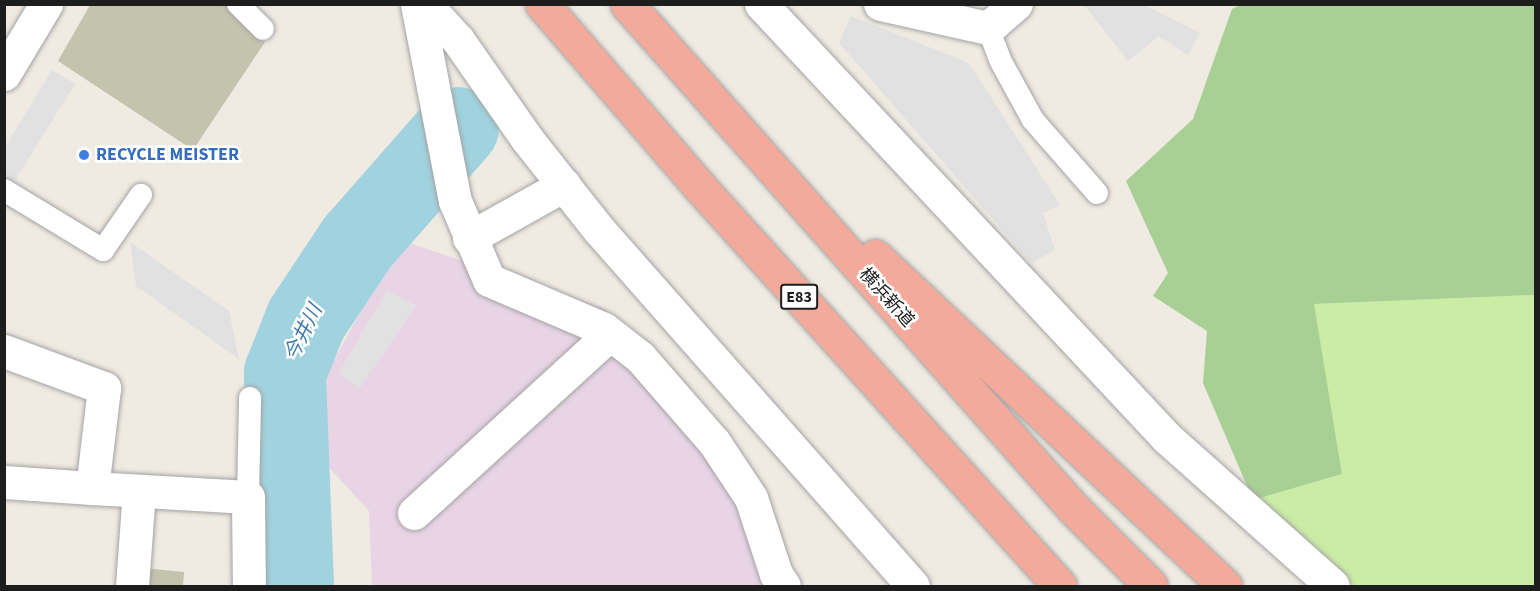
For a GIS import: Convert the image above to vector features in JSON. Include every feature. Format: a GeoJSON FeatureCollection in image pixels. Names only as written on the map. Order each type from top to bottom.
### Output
{"type":"FeatureCollection","features":[{"type":"Feature","properties":{"kind":"highway","name":"E83"},"geometry":{"type":"LineString","coordinates":[[542,4],[698,185],[1060,586]]}},
{"type":"Feature","properties":{"kind":"highway","name":"横浜新道"},"geometry":{"type":"LineString","coordinates":[[627,4],[1073,507],[1151,586]]}},
{"type":"Feature","properties":{"kind":"highway"},"geometry":{"type":"LineString","coordinates":[[702,91],[1225,586]]}},
{"type":"Feature","properties":{"kind":"street"},"geometry":{"type":"LineString","coordinates":[[4,74],[46,4]]}},
{"type":"Feature","properties":{"kind":"street"},"geometry":{"type":"LineString","coordinates":[[417,4],[455,201],[489,280],[610,334],[640,357],[714,442],[751,498],[776,574],[784,586]]}},
{"type":"Feature","properties":{"kind":"street"},"geometry":{"type":"LineString","coordinates":[[425,4],[458,40],[527,139],[564,186],[913,586]]}},
{"type":"Feature","properties":{"kind":"street"},"geometry":{"type":"LineString","coordinates":[[761,4],[1167,438],[1333,586]]}},
{"type":"Feature","properties":{"kind":"street"},"geometry":{"type":"LineString","coordinates":[[880,4],[988,28],[1016,4]]}},
{"type":"Feature","properties":{"kind":"street"},"geometry":{"type":"LineString","coordinates":[[470,238],[564,186]]}},
{"type":"Feature","properties":{"kind":"street"},"geometry":{"type":"LineString","coordinates":[[414,513],[610,334]]}},
{"type":"Feature","properties":{"kind":"street"},"geometry":{"type":"LineString","coordinates":[[4,351],[104,388],[92,488]]}},
{"type":"Feature","properties":{"kind":"street"},"geometry":{"type":"LineString","coordinates":[[4,482],[248,497],[249,586]]}},
{"type":"Feature","properties":{"kind":"street"},"geometry":{"type":"LineString","coordinates":[[132,586],[139,491]]}},
{"type":"Feature","properties":{"kind":"lane"},"geometry":{"type":"LineString","coordinates":[[238,4],[263,29]]}},
{"type":"Feature","properties":{"kind":"lane"},"geometry":{"type":"LineString","coordinates":[[988,28],[1000,60],[1033,120],[1097,193]]}},
{"type":"Feature","properties":{"kind":"lane"},"geometry":{"type":"LineString","coordinates":[[4,190],[103,250],[141,195]]}},
{"type":"Feature","properties":{"kind":"lane"},"geometry":{"type":"LineString","coordinates":[[248,497],[250,398]]}},
{"type":"Feature","properties":{"kind":"shaded area"},"geometry":{"type":"Polygon","coordinates":[[[90,5],[226,5],[265,42],[193,150],[58,61],[90,5]]]}},
{"type":"Feature","properties":{"kind":"shaded area"},"geometry":{"type":"Polygon","coordinates":[[[1084,5],[1144,5],[1200,33],[1188,55],[1159,36],[1128,61],[1084,5]]]}},
{"type":"Feature","properties":{"kind":"shaded area"},"geometry":{"type":"Polygon","coordinates":[[[851,16],[969,63],[1060,205],[1043,213],[1055,250],[1031,263],[839,43],[851,16]]]}},
{"type":"Feature","properties":{"kind":"shaded area"},"geometry":{"type":"Polygon","coordinates":[[[52,70],[75,84],[14,182],[5,176],[5,147],[52,70]]]}},
{"type":"Feature","properties":{"kind":"shaded area"},"geometry":{"type":"Polygon","coordinates":[[[400,240],[604,308],[713,425],[786,564],[801,586],[372,586],[369,511],[314,451],[317,391],[400,240]]]}},
{"type":"Feature","properties":{"kind":"shaded area"},"geometry":{"type":"Polygon","coordinates":[[[130,242],[229,311],[239,359],[136,286],[130,242]]]}},
{"type":"Feature","properties":{"kind":"shaded area"},"geometry":{"type":"Polygon","coordinates":[[[387,290],[416,305],[360,388],[338,374],[387,290]]]}},
{"type":"Feature","properties":{"kind":"shaded area"},"geometry":{"type":"Polygon","coordinates":[[[142,568],[184,572],[183,586],[140,586],[142,568]]]}},
{"type":"Feature","properties":{"kind":"green space"},"geometry":{"type":"Polygon","coordinates":[[[1240,5],[1535,5],[1535,295],[1314,304],[1342,474],[1253,500],[1203,383],[1207,331],[1153,296],[1168,273],[1126,181],[1193,119],[1232,9],[1240,5]]]}},
{"type":"Feature","properties":{"kind":"green space"},"geometry":{"type":"Polygon","coordinates":[[[1535,295],[1535,586],[1353,586],[1253,500],[1342,474],[1313,304],[1535,295]]]}},
{"type":"Feature","properties":{"kind":"waterway","name":"今井川"},"geometry":{"type":"LineString","coordinates":[[293,586],[285,373],[306,320],[357,243],[458,128]]}},
{"type":"Feature","properties":{"kind":"place","name":"RECYCLE MEISTER"},"geometry":{"type":"Point","coordinates":[84,155]}}]}
